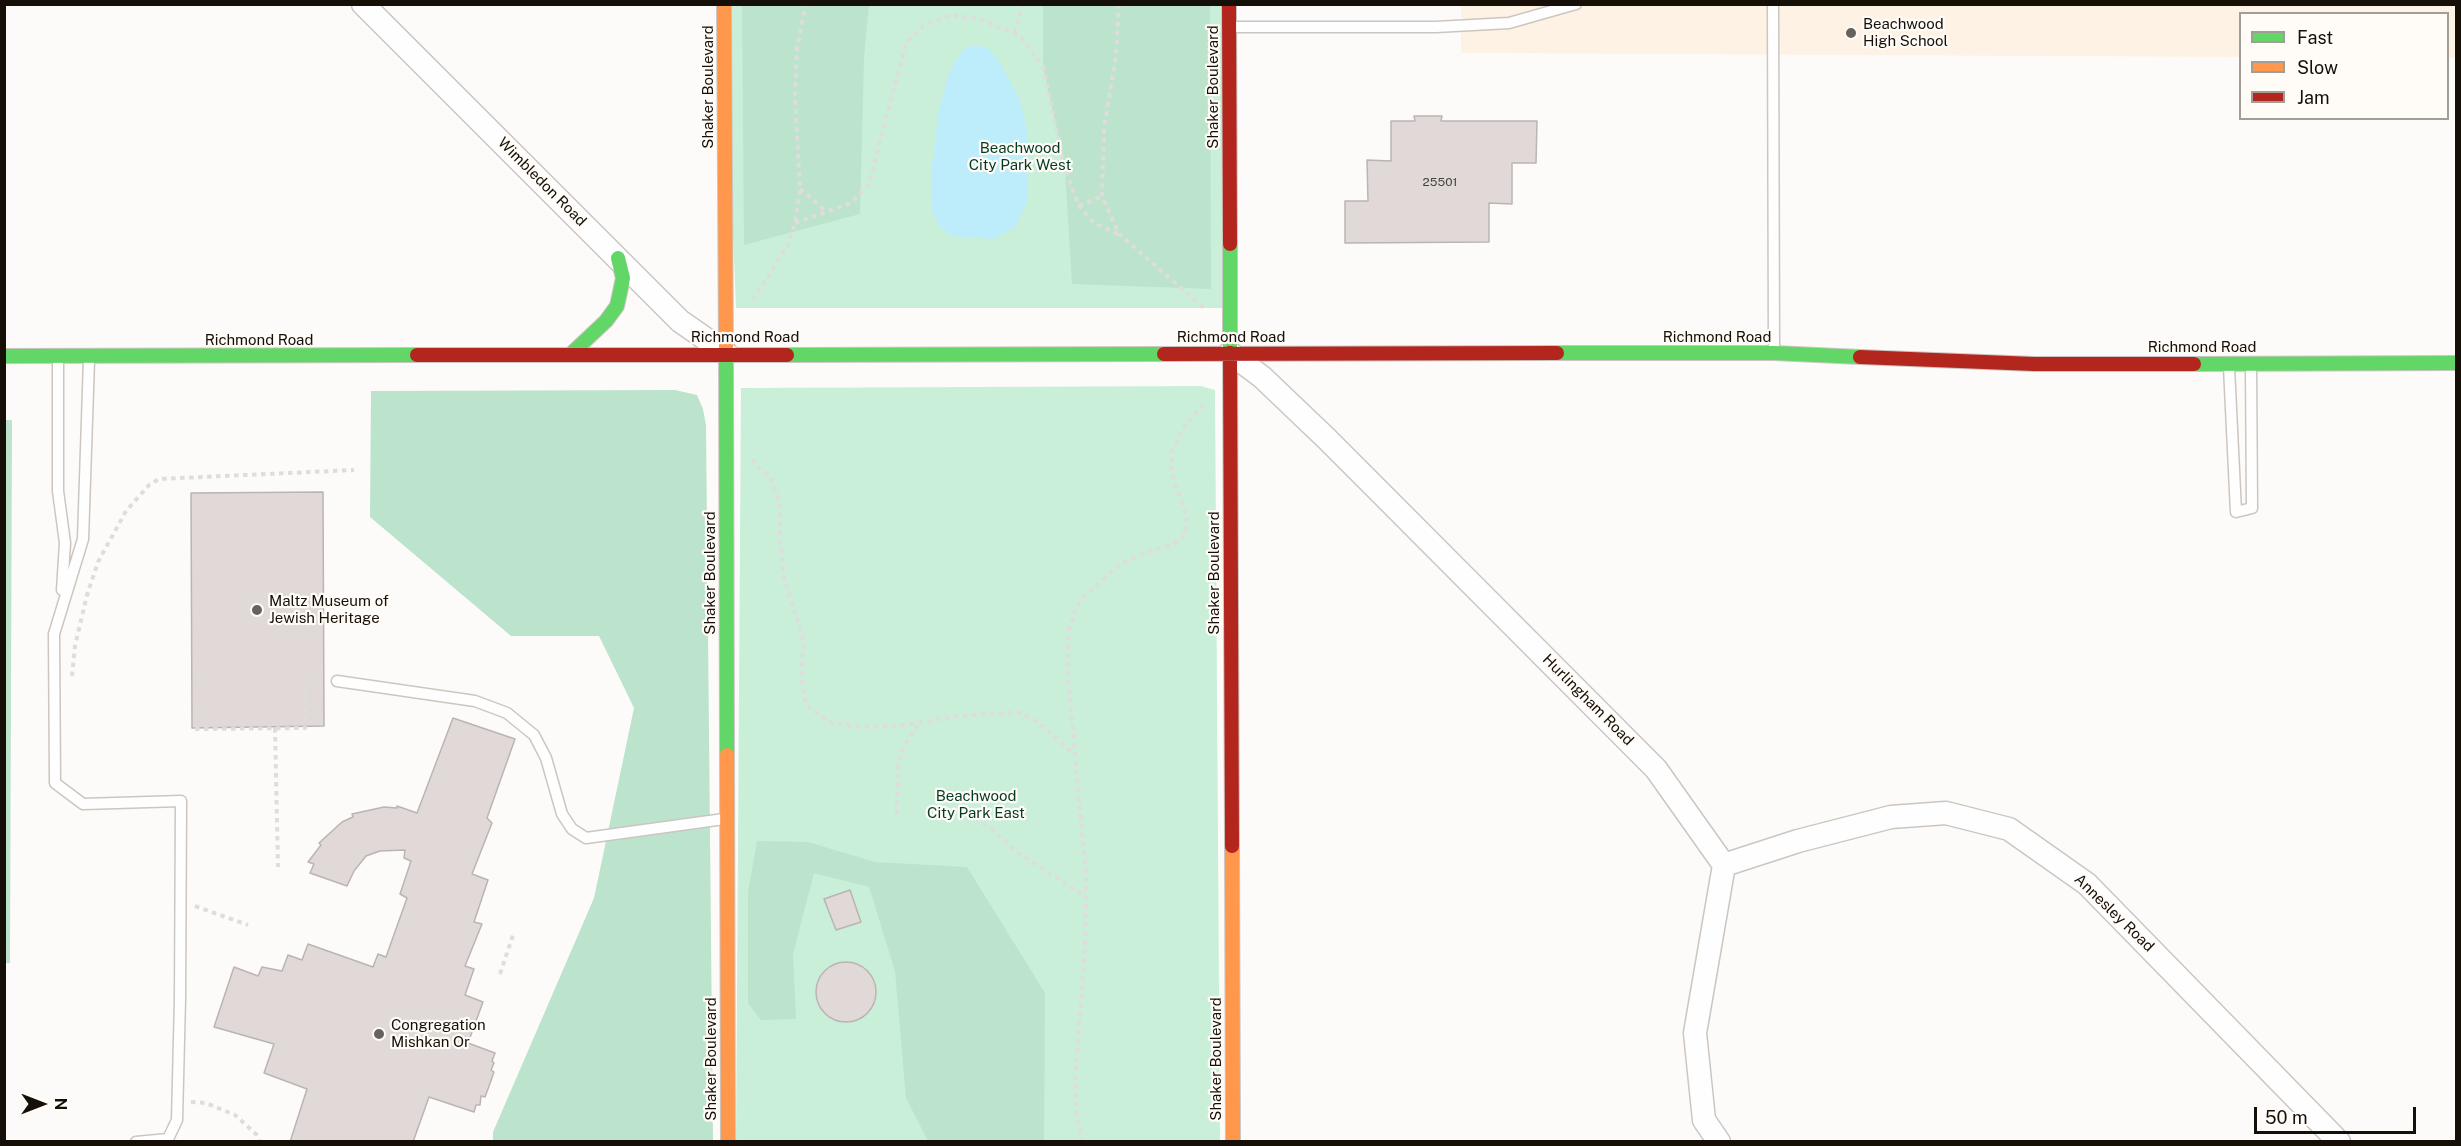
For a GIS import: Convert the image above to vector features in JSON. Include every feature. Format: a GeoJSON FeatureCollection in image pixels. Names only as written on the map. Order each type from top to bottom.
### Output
{"type":"FeatureCollection","features":[{"type":"Feature","properties":{"kind":"main road","name":"Shaker Boulevard"},"geometry":{"type":"LineString","coordinates":[[724,4],[728,1142]]}},
{"type":"Feature","properties":{"kind":"main road","name":"Shaker Boulevard"},"geometry":{"type":"LineString","coordinates":[[1229,4],[1233,1142]]}},
{"type":"Feature","properties":{"kind":"main road"},"geometry":{"type":"LineString","coordinates":[[572,353],[606,321],[617,306],[623,278],[618,258]]}},
{"type":"Feature","properties":{"kind":"main road","name":"Richmond Road"},"geometry":{"type":"LineString","coordinates":[[4,356],[374,357],[572,353],[1774,353],[2034,364],[2457,363]]}},
{"type":"Feature","properties":{"kind":"street","name":"Wimbledon Road"},"geometry":{"type":"LineString","coordinates":[[363,4],[680,321],[726,353]]}},
{"type":"Feature","properties":{"kind":"street","name":"Hurlingham Road"},"geometry":{"type":"LineString","coordinates":[[1230,353],[1262,376],[1656,769],[1724,865]]}},
{"type":"Feature","properties":{"kind":"street","name":"Annesley Road"},"geometry":{"type":"LineString","coordinates":[[1724,865],[1798,841],[1891,817],[1946,813],[2009,829],[2087,884],[2339,1142]]}},
{"type":"Feature","properties":{"kind":"street"},"geometry":{"type":"LineString","coordinates":[[1719,1142],[1704,1120],[1695,1033],[1724,865]]}},
{"type":"Feature","properties":{"kind":"lane"},"geometry":{"type":"LineString","coordinates":[[1229,27],[1436,27],[1509,23],[1560,11],[1576,4]]}},
{"type":"Feature","properties":{"kind":"lane"},"geometry":{"type":"LineString","coordinates":[[1773,4],[1774,353]]}},
{"type":"Feature","properties":{"kind":"lane"},"geometry":{"type":"LineString","coordinates":[[58,356],[58,491],[65,543],[61,608]]}},
{"type":"Feature","properties":{"kind":"lane"},"geometry":{"type":"LineString","coordinates":[[89,356],[83,538],[54,634],[55,783],[83,804],[181,801],[177,1120],[168,1139],[136,1142]]}},
{"type":"Feature","properties":{"kind":"lane"},"geometry":{"type":"LineString","coordinates":[[2229,364],[2236,512],[2252,508],[2251,364]]}},
{"type":"Feature","properties":{"kind":"lane"},"geometry":{"type":"LineString","coordinates":[[337,681],[475,701],[507,712],[534,735],[546,758],[562,814],[572,829],[586,838],[727,818]]}},
{"type":"Feature","properties":{"kind":"path"},"geometry":{"type":"LineString","coordinates":[[752,301],[788,245],[795,223],[800,189],[795,96],[796,66],[797,47],[806,4]]}},
{"type":"Feature","properties":{"kind":"path"},"geometry":{"type":"LineString","coordinates":[[1014,33],[1023,4]]}},
{"type":"Feature","properties":{"kind":"path"},"geometry":{"type":"LineString","coordinates":[[1119,4],[1116,57],[1104,128],[1102,196],[1119,234]]}},
{"type":"Feature","properties":{"kind":"path"},"geometry":{"type":"LineString","coordinates":[[795,223],[851,203],[869,184],[906,43],[923,26],[950,15],[976,18],[1020,36],[1043,67],[1065,169],[1079,206],[1094,223],[1119,234],[1206,310]]}},
{"type":"Feature","properties":{"kind":"path"},"geometry":{"type":"LineString","coordinates":[[800,189],[827,212]]}},
{"type":"Feature","properties":{"kind":"path"},"geometry":{"type":"LineString","coordinates":[[1079,206],[1102,196]]}},
{"type":"Feature","properties":{"kind":"path"},"geometry":{"type":"LineString","coordinates":[[1082,1142],[1077,1115],[1075,1082],[1085,948],[1086,897],[1084,836],[1067,667],[1067,641],[1072,618],[1081,600],[1120,564],[1147,552],[1172,545],[1184,536],[1187,518],[1171,472],[1172,452],[1180,432],[1202,407],[1206,398]]}},
{"type":"Feature","properties":{"kind":"path"},"geometry":{"type":"LineString","coordinates":[[749,451],[756,466],[770,476],[780,504],[780,538],[784,577],[804,642],[801,677],[806,705],[829,722],[858,727],[898,726],[958,716],[1018,712],[1038,722],[1075,755]]}},
{"type":"Feature","properties":{"kind":"path"},"geometry":{"type":"LineString","coordinates":[[71,687],[75,645],[98,562],[126,511],[149,484],[159,479],[354,470]]}},
{"type":"Feature","properties":{"kind":"path"},"geometry":{"type":"LineString","coordinates":[[195,729],[305,728],[305,683]]}},
{"type":"Feature","properties":{"kind":"path"},"geometry":{"type":"LineString","coordinates":[[897,814],[897,772],[901,755],[912,732],[920,722]]}},
{"type":"Feature","properties":{"kind":"path"},"geometry":{"type":"LineString","coordinates":[[275,728],[278,867]]}},
{"type":"Feature","properties":{"kind":"path"},"geometry":{"type":"LineString","coordinates":[[949,814],[972,817],[993,830],[1018,853],[1086,897]]}},
{"type":"Feature","properties":{"kind":"path"},"geometry":{"type":"LineString","coordinates":[[191,905],[248,925]]}},
{"type":"Feature","properties":{"kind":"path"},"geometry":{"type":"LineString","coordinates":[[500,974],[513,935]]}},
{"type":"Feature","properties":{"kind":"path"},"geometry":{"type":"LineString","coordinates":[[188,1102],[206,1103],[235,1115],[256,1134],[260,1142]]}},
{"type":"Feature","properties":{"kind":"shaded area","name":"Beachwood High School"},"geometry":{"type":"Polygon","coordinates":[[[1461,4],[2456,5],[2456,58],[2449,58],[2449,12],[2239,12],[2239,57],[1461,53],[1461,4]]]}},
{"type":"Feature","properties":{"kind":"green space","name":"Beachwood City Park West"},"geometry":{"type":"Polygon","coordinates":[[[724,5],[1229,5],[1230,308],[736,308],[724,5]]]}},
{"type":"Feature","properties":{"kind":"green space"},"geometry":{"type":"Polygon","coordinates":[[[742,5],[869,5],[864,57],[860,214],[744,245],[742,5]]]}},
{"type":"Feature","properties":{"kind":"green space"},"geometry":{"type":"Polygon","coordinates":[[[1043,5],[1210,5],[1211,289],[1072,284],[1065,169],[1043,67],[1043,5]]]}},
{"type":"Feature","properties":{"kind":"green space","name":"Beachwood City Park East"},"geometry":{"type":"Polygon","coordinates":[[[1201,386],[1215,390],[1220,1141],[736,1141],[741,388],[1201,386]]]}},
{"type":"Feature","properties":{"kind":"green space"},"geometry":{"type":"Polygon","coordinates":[[[675,390],[697,395],[706,425],[713,1141],[493,1141],[493,1132],[594,898],[634,708],[599,636],[511,636],[370,517],[371,391],[675,390]]]}},
{"type":"Feature","properties":{"kind":"green space"},"geometry":{"type":"Polygon","coordinates":[[[5,420],[12,420],[10,963],[4,963],[5,420]]]}},
{"type":"Feature","properties":{"kind":"green space"},"geometry":{"type":"Polygon","coordinates":[[[757,841],[808,842],[875,862],[967,867],[1045,993],[1044,1141],[928,1141],[906,1098],[895,971],[869,887],[814,873],[793,954],[796,1019],[761,1020],[748,1003],[748,892],[757,841]]]}},
{"type":"Feature","properties":{"kind":"water"},"geometry":{"type":"Polygon","coordinates":[[[977,45],[989,49],[999,61],[1020,100],[1028,134],[1027,201],[1015,227],[994,239],[952,236],[939,226],[932,211],[931,174],[939,110],[949,73],[963,49],[977,45]]]}},
{"type":"Feature","properties":{"kind":"building"},"geometry":{"type":"Polygon","coordinates":[[[1414,116],[1442,116],[1441,121],[1537,121],[1536,163],[1512,163],[1512,204],[1489,203],[1489,242],[1345,243],[1345,201],[1368,201],[1367,160],[1391,161],[1391,121],[1415,121],[1414,116]]]}},
{"type":"Feature","properties":{"kind":"building","name":"Maltz Museum of Jewish Heritage"},"geometry":{"type":"Polygon","coordinates":[[[323,492],[324,726],[192,728],[191,493],[323,492]]]}},
{"type":"Feature","properties":{"kind":"building"},"geometry":{"type":"Polygon","coordinates":[[[453,718],[515,739],[487,818],[492,823],[472,874],[488,880],[474,922],[482,924],[465,966],[474,969],[465,995],[483,1002],[468,1043],[495,1053],[491,1070],[494,1072],[485,1097],[481,1096],[480,1105],[476,1105],[474,1112],[429,1097],[413,1142],[290,1142],[307,1089],[264,1073],[274,1044],[214,1027],[234,967],[258,976],[262,967],[282,971],[288,955],[302,960],[308,944],[373,967],[378,954],[386,957],[407,898],[400,894],[411,861],[404,858],[405,850],[380,851],[366,856],[354,871],[347,886],[310,873],[314,864],[308,862],[321,845],[319,843],[342,822],[353,817],[352,814],[384,807],[397,808],[397,806],[417,813],[453,718]]]}},
{"type":"Feature","properties":{"kind":"building"},"geometry":{"type":"Polygon","coordinates":[[[850,890],[861,922],[836,930],[824,899],[850,890]]]}},
{"type":"Feature","properties":{"kind":"building"},"geometry":{"type":"Polygon","coordinates":[[[846,962],[863,967],[871,975],[876,992],[871,1009],[863,1017],[846,1022],[829,1017],[821,1009],[816,992],[821,975],[829,967],[846,962]]]}},
{"type":"Feature","properties":{"kind":"traffic: fast"},"geometry":{"type":"LineString","coordinates":[[1230,244],[1230,353]]}},
{"type":"Feature","properties":{"kind":"traffic: fast"},"geometry":{"type":"LineString","coordinates":[[572,353],[606,321],[617,306],[623,278],[618,258]]}},
{"type":"Feature","properties":{"kind":"traffic: fast"},"geometry":{"type":"LineString","coordinates":[[726,353],[727,755]]}},
{"type":"Feature","properties":{"kind":"traffic: fast"},"geometry":{"type":"LineString","coordinates":[[1557,353],[1774,353],[1860,357]]}},
{"type":"Feature","properties":{"kind":"traffic: fast"},"geometry":{"type":"LineString","coordinates":[[787,355],[1164,354]]}},
{"type":"Feature","properties":{"kind":"traffic: fast"},"geometry":{"type":"LineString","coordinates":[[4,356],[417,355]]}},
{"type":"Feature","properties":{"kind":"traffic: fast"},"geometry":{"type":"LineString","coordinates":[[2194,364],[2456,363]]}},
{"type":"Feature","properties":{"kind":"traffic: slow"},"geometry":{"type":"LineString","coordinates":[[724,4],[726,353]]}},
{"type":"Feature","properties":{"kind":"traffic: slow"},"geometry":{"type":"LineString","coordinates":[[727,755],[728,1142]]}},
{"type":"Feature","properties":{"kind":"traffic: slow"},"geometry":{"type":"LineString","coordinates":[[1232,846],[1233,1142]]}},
{"type":"Feature","properties":{"kind":"traffic: jam"},"geometry":{"type":"LineString","coordinates":[[1229,4],[1230,244]]}},
{"type":"Feature","properties":{"kind":"traffic: jam"},"geometry":{"type":"LineString","coordinates":[[1230,353],[1232,846]]}},
{"type":"Feature","properties":{"kind":"traffic: jam"},"geometry":{"type":"LineString","coordinates":[[1164,354],[1557,353]]}},
{"type":"Feature","properties":{"kind":"traffic: jam"},"geometry":{"type":"LineString","coordinates":[[417,355],[787,355]]}},
{"type":"Feature","properties":{"kind":"traffic: jam"},"geometry":{"type":"LineString","coordinates":[[1860,357],[2034,364],[2194,364]]}},
{"type":"Feature","properties":{"kind":"place","name":"Beachwood High School"},"geometry":{"type":"Point","coordinates":[1851,33]}},
{"type":"Feature","properties":{"kind":"place","name":"Maltz Museum of Jewish Heritage"},"geometry":{"type":"Point","coordinates":[257,610]}},
{"type":"Feature","properties":{"kind":"place","name":"Congregation Mishkan Or"},"geometry":{"type":"Point","coordinates":[379,1034]}}]}
